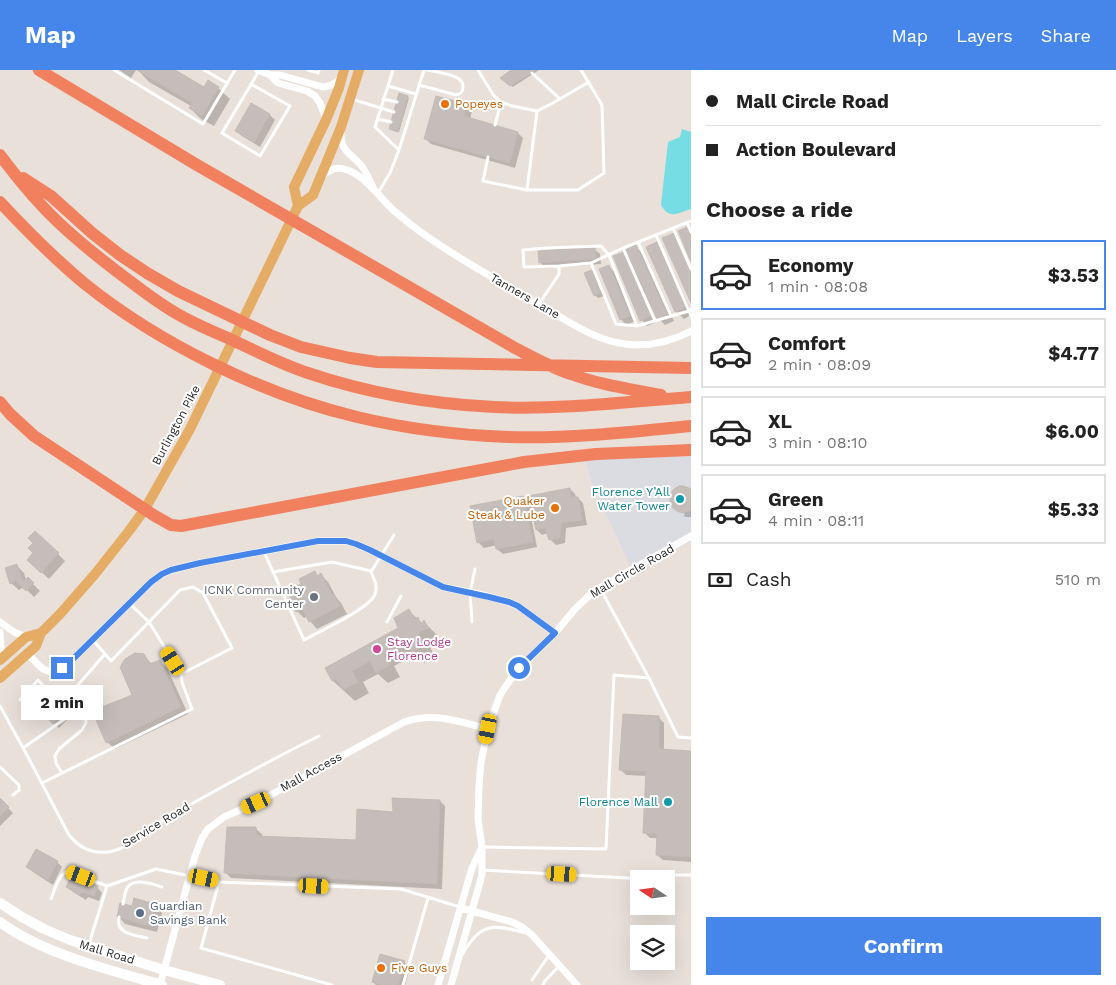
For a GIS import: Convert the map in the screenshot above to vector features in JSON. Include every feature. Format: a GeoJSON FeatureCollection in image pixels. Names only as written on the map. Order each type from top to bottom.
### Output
{"type":"FeatureCollection","features":[{"type":"Feature","properties":{"kind":"highway"},"geometry":{"type":"LineString","coordinates":[[39,70],[197,165],[515,348],[552,367],[571,374],[600,383],[676,398]]}},
{"type":"Feature","properties":{"kind":"highway"},"geometry":{"type":"LineString","coordinates":[[0,155],[11,170],[58,222],[115,269],[158,301],[181,316],[274,360],[308,373],[372,391],[441,403],[492,407],[568,407],[691,397]]}},
{"type":"Feature","properties":{"kind":"highway"},"geometry":{"type":"LineString","coordinates":[[11,170],[51,196],[92,234],[147,273],[193,299],[270,335],[301,347],[377,362],[691,368]]}},
{"type":"Feature","properties":{"kind":"highway"},"geometry":{"type":"LineString","coordinates":[[0,202],[54,257],[116,307],[193,354],[240,377],[292,397],[356,417],[388,424],[452,433],[536,437],[589,435],[691,426]]}},
{"type":"Feature","properties":{"kind":"highway"},"geometry":{"type":"LineString","coordinates":[[0,402],[34,436],[163,521],[171,525],[181,526],[524,462],[596,454],[691,450]]}},
{"type":"Feature","properties":{"kind":"main road","name":"Burlington Pike"},"geometry":{"type":"LineString","coordinates":[[0,660],[26,637],[41,632],[60,614],[130,531],[145,509],[206,396],[298,206],[313,195],[341,127],[359,70]]}},
{"type":"Feature","properties":{"kind":"main road","name":"Burlington Pike"},"geometry":{"type":"LineString","coordinates":[[298,206],[294,188],[326,120],[343,73]]}},
{"type":"Feature","properties":{"kind":"main road","name":"Burlington Pike"},"geometry":{"type":"LineString","coordinates":[[0,678],[36,646],[41,632]]}},
{"type":"Feature","properties":{"kind":"main road","name":"Mall Road"},"geometry":{"type":"LineString","coordinates":[[0,903],[22,917],[70,940],[164,970],[220,985]]}},
{"type":"Feature","properties":{"kind":"main road","name":"Mall Road"},"geometry":{"type":"LineString","coordinates":[[0,922],[34,942],[71,957],[160,985]]}},
{"type":"Feature","properties":{"kind":"street"},"geometry":{"type":"LineString","coordinates":[[259,70],[278,83],[307,91],[315,96],[324,111],[326,120]]}},
{"type":"Feature","properties":{"kind":"street"},"geometry":{"type":"LineString","coordinates":[[270,76],[280,76],[323,87],[335,84],[343,73]]}},
{"type":"Feature","properties":{"kind":"street","name":"Tanners Lane"},"geometry":{"type":"LineString","coordinates":[[341,127],[341,143],[362,167],[378,193]]}},
{"type":"Feature","properties":{"kind":"street","name":"Tanners Lane"},"geometry":{"type":"LineString","coordinates":[[321,177],[332,169],[341,168],[356,174],[378,193],[392,209],[447,249],[588,333],[620,344],[653,345],[691,331]]}},
{"type":"Feature","properties":{"kind":"street","name":"Mall Circle Road"},"geometry":{"type":"LineString","coordinates":[[472,911],[482,870],[482,847],[478,819],[481,762],[488,729],[500,696],[519,668],[594,591],[691,536]]}},
{"type":"Feature","properties":{"kind":"street"},"geometry":{"type":"LineString","coordinates":[[28,654],[46,671],[57,670],[68,664],[151,582],[171,570],[318,541],[338,541],[356,544],[437,584],[451,589],[499,599],[518,606],[555,633]]}},
{"type":"Feature","properties":{"kind":"street"},"geometry":{"type":"LineString","coordinates":[[0,622],[14,632],[26,637]]}},
{"type":"Feature","properties":{"kind":"street"},"geometry":{"type":"LineString","coordinates":[[0,632],[0,652]]}},
{"type":"Feature","properties":{"kind":"street","name":"Mall Access"},"geometry":{"type":"LineString","coordinates":[[160,985],[194,856],[208,828],[224,817],[256,803],[404,722],[415,718],[443,718],[488,729]]}},
{"type":"Feature","properties":{"kind":"street"},"geometry":{"type":"LineString","coordinates":[[438,985],[472,868],[482,847]]}},
{"type":"Feature","properties":{"kind":"street"},"geometry":{"type":"LineString","coordinates":[[461,908],[512,922],[522,927],[532,935],[577,985]]}},
{"type":"Feature","properties":{"kind":"street"},"geometry":{"type":"LineString","coordinates":[[451,985],[472,911]]}},
{"type":"Feature","properties":{"kind":"lane"},"geometry":{"type":"LineString","coordinates":[[114,70],[203,124],[235,70]]}},
{"type":"Feature","properties":{"kind":"lane"},"geometry":{"type":"LineString","coordinates":[[204,70],[227,83]]}},
{"type":"Feature","properties":{"kind":"lane"},"geometry":{"type":"LineString","coordinates":[[251,84],[290,106],[260,156],[222,133],[259,70]]}},
{"type":"Feature","properties":{"kind":"lane"},"geometry":{"type":"LineString","coordinates":[[308,70],[318,73],[319,70]]}},
{"type":"Feature","properties":{"kind":"lane"},"geometry":{"type":"LineString","coordinates":[[393,70],[375,127],[399,150]]}},
{"type":"Feature","properties":{"kind":"lane"},"geometry":{"type":"LineString","coordinates":[[378,193],[390,173],[399,150],[412,106],[419,85],[425,70],[459,79],[463,87],[462,92],[456,95],[419,85]]}},
{"type":"Feature","properties":{"kind":"lane"},"geometry":{"type":"LineString","coordinates":[[478,70],[494,96],[501,102],[537,111],[589,82]]}},
{"type":"Feature","properties":{"kind":"lane"},"geometry":{"type":"LineString","coordinates":[[488,157],[483,181],[527,190],[578,190],[604,173],[602,105],[581,70]]}},
{"type":"Feature","properties":{"kind":"lane"},"geometry":{"type":"LineString","coordinates":[[532,73],[560,99]]}},
{"type":"Feature","properties":{"kind":"lane"},"geometry":{"type":"LineString","coordinates":[[388,86],[416,94]]}},
{"type":"Feature","properties":{"kind":"lane"},"geometry":{"type":"LineString","coordinates":[[350,99],[394,112]]}},
{"type":"Feature","properties":{"kind":"lane"},"geometry":{"type":"LineString","coordinates":[[384,99],[396,102]]}},
{"type":"Feature","properties":{"kind":"lane"},"geometry":{"type":"LineString","coordinates":[[495,125],[501,102]]}},
{"type":"Feature","properties":{"kind":"lane"},"geometry":{"type":"LineString","coordinates":[[406,104],[412,106]]}},
{"type":"Feature","properties":{"kind":"lane"},"geometry":{"type":"LineString","coordinates":[[527,190],[537,111]]}},
{"type":"Feature","properties":{"kind":"lane"},"geometry":{"type":"LineString","coordinates":[[403,114],[410,115]]}},
{"type":"Feature","properties":{"kind":"lane"},"geometry":{"type":"LineString","coordinates":[[378,118],[391,122]]}},
{"type":"Feature","properties":{"kind":"lane"},"geometry":{"type":"LineString","coordinates":[[400,124],[406,126]]}},
{"type":"Feature","properties":{"kind":"lane"},"geometry":{"type":"LineString","coordinates":[[637,326],[609,255],[601,246],[523,250],[524,267],[591,263],[609,255],[623,248],[689,222],[691,232]]}},
{"type":"Feature","properties":{"kind":"lane"},"geometry":{"type":"LineString","coordinates":[[673,228],[691,269]]}},
{"type":"Feature","properties":{"kind":"lane"},"geometry":{"type":"LineString","coordinates":[[656,235],[691,316]]}},
{"type":"Feature","properties":{"kind":"lane"},"geometry":{"type":"LineString","coordinates":[[638,242],[671,316]]}},
{"type":"Feature","properties":{"kind":"lane"},"geometry":{"type":"LineString","coordinates":[[623,248],[655,321]]}},
{"type":"Feature","properties":{"kind":"lane"},"geometry":{"type":"LineString","coordinates":[[591,263],[616,324],[637,326],[690,310]]}},
{"type":"Feature","properties":{"kind":"lane"},"geometry":{"type":"LineString","coordinates":[[539,305],[559,274],[559,266]]}},
{"type":"Feature","properties":{"kind":"lane"},"geometry":{"type":"LineString","coordinates":[[371,572],[394,535]]}},
{"type":"Feature","properties":{"kind":"lane"},"geometry":{"type":"LineString","coordinates":[[264,552],[304,640],[363,607],[375,596],[376,585],[371,572]]}},
{"type":"Feature","properties":{"kind":"lane"},"geometry":{"type":"LineString","coordinates":[[273,572],[332,562],[371,572]]}},
{"type":"Feature","properties":{"kind":"lane"},"geometry":{"type":"LineString","coordinates":[[472,622],[470,593],[475,569]]}},
{"type":"Feature","properties":{"kind":"lane"},"geometry":{"type":"LineString","coordinates":[[93,640],[111,661],[180,590],[193,587],[203,593],[232,648],[182,674]]}},
{"type":"Feature","properties":{"kind":"lane"},"geometry":{"type":"LineString","coordinates":[[600,588],[649,678],[678,737],[691,738]]}},
{"type":"Feature","properties":{"kind":"lane"},"geometry":{"type":"LineString","coordinates":[[388,622],[401,596]]}},
{"type":"Feature","properties":{"kind":"lane"},"geometry":{"type":"LineString","coordinates":[[42,784],[192,709],[182,682],[182,674],[149,622],[129,604]]}},
{"type":"Feature","properties":{"kind":"lane"},"geometry":{"type":"LineString","coordinates":[[62,773],[56,763],[55,756],[59,749],[82,730],[86,722],[85,710],[76,699],[74,692],[105,654]]}},
{"type":"Feature","properties":{"kind":"lane"},"geometry":{"type":"LineString","coordinates":[[482,847],[606,849],[614,675],[649,678]]}},
{"type":"Feature","properties":{"kind":"lane"},"geometry":{"type":"LineString","coordinates":[[20,700],[38,680],[65,709],[66,718],[24,748]]}},
{"type":"Feature","properties":{"kind":"lane","name":"Service Road"},"geometry":{"type":"LineString","coordinates":[[0,706],[69,835],[81,847],[96,852],[114,851],[202,798],[280,755],[320,736]]}},
{"type":"Feature","properties":{"kind":"lane"},"geometry":{"type":"LineString","coordinates":[[0,767],[19,786],[13,795]]}},
{"type":"Feature","properties":{"kind":"lane"},"geometry":{"type":"LineString","coordinates":[[51,899],[60,878],[68,871],[107,886],[156,869],[219,882],[401,889],[461,908]]}},
{"type":"Feature","properties":{"kind":"lane"},"geometry":{"type":"LineString","coordinates":[[482,870],[630,878]]}},
{"type":"Feature","properties":{"kind":"lane"},"geometry":{"type":"LineString","coordinates":[[675,875],[691,875]]}},
{"type":"Feature","properties":{"kind":"lane"},"geometry":{"type":"LineString","coordinates":[[123,904],[127,888],[133,883],[140,882],[162,886]]}},
{"type":"Feature","properties":{"kind":"lane"},"geometry":{"type":"LineString","coordinates":[[219,882],[202,948],[332,985]]}},
{"type":"Feature","properties":{"kind":"lane"},"geometry":{"type":"LineString","coordinates":[[88,946],[107,886]]}},
{"type":"Feature","properties":{"kind":"lane"},"geometry":{"type":"LineString","coordinates":[[404,985],[428,898]]}},
{"type":"Feature","properties":{"kind":"lane"},"geometry":{"type":"LineString","coordinates":[[119,917],[119,927],[124,932],[147,938]]}},
{"type":"Feature","properties":{"kind":"lane"},"geometry":{"type":"LineString","coordinates":[[456,967],[472,939],[478,933],[487,929],[497,927],[513,929],[532,935]]}},
{"type":"Feature","properties":{"kind":"lane"},"geometry":{"type":"LineString","coordinates":[[532,980],[550,954]]}},
{"type":"Feature","properties":{"kind":"lane"},"geometry":{"type":"LineString","coordinates":[[543,985],[559,965]]}},
{"type":"Feature","properties":{"kind":"shaded area"},"geometry":{"type":"Polygon","coordinates":[[[691,450],[691,537],[632,570],[591,481],[584,455],[691,450]]]}},
{"type":"Feature","properties":{"kind":"water"},"geometry":{"type":"Polygon","coordinates":[[[682,129],[691,132],[691,209],[671,214],[664,210],[661,205],[668,142],[680,137],[682,129]]]}},
{"type":"Feature","properties":{"kind":"building"},"geometry":{"type":"Polygon","coordinates":[[[137,70],[175,70],[204,87],[208,80],[219,87],[202,116],[189,108],[192,103],[137,70]]]}},
{"type":"Feature","properties":{"kind":"building"},"geometry":{"type":"Polygon","coordinates":[[[511,70],[536,70],[510,86],[500,78],[511,70]]]}},
{"type":"Feature","properties":{"kind":"building"},"geometry":{"type":"Polygon","coordinates":[[[399,93],[408,96],[398,132],[389,129],[399,93]]]}},
{"type":"Feature","properties":{"kind":"building"},"geometry":{"type":"Polygon","coordinates":[[[436,96],[467,104],[464,116],[518,132],[510,163],[424,139],[436,96]]]}},
{"type":"Feature","properties":{"kind":"building"},"geometry":{"type":"Polygon","coordinates":[[[251,103],[270,114],[254,142],[235,131],[251,103]]]}},
{"type":"Feature","properties":{"kind":"building"},"geometry":{"type":"Polygon","coordinates":[[[687,227],[691,236],[691,262],[678,231],[687,227]]]}},
{"type":"Feature","properties":{"kind":"building"},"geometry":{"type":"Polygon","coordinates":[[[674,233],[691,271],[691,303],[662,238],[674,233]]]}},
{"type":"Feature","properties":{"kind":"building"},"geometry":{"type":"Polygon","coordinates":[[[657,242],[686,307],[675,312],[646,247],[657,242]]]}},
{"type":"Feature","properties":{"kind":"building"},"geometry":{"type":"Polygon","coordinates":[[[636,245],[667,314],[657,319],[625,250],[636,245]]]}},
{"type":"Feature","properties":{"kind":"building"},"geometry":{"type":"Polygon","coordinates":[[[595,247],[596,259],[539,263],[538,251],[595,247]]]}},
{"type":"Feature","properties":{"kind":"building"},"geometry":{"type":"Polygon","coordinates":[[[624,252],[651,316],[640,321],[613,256],[624,252]]]}},
{"type":"Feature","properties":{"kind":"building"},"geometry":{"type":"Polygon","coordinates":[[[609,265],[630,316],[620,320],[599,269],[609,265]]]}},
{"type":"Feature","properties":{"kind":"building"},"geometry":{"type":"Polygon","coordinates":[[[592,270],[601,292],[594,296],[584,273],[592,270]]]}},
{"type":"Feature","properties":{"kind":"building","name":"Florence Y’All Water Tower"},"geometry":{"type":"Polygon","coordinates":[[[679,486],[691,489],[691,510],[687,512],[677,511],[670,503],[671,493],[679,486]]]}},
{"type":"Feature","properties":{"kind":"building","name":"Quaker Steak & Lube"},"geometry":{"type":"Polygon","coordinates":[[[570,488],[571,497],[578,497],[582,520],[561,523],[560,538],[549,540],[545,528],[536,530],[528,496],[570,488]]]}},
{"type":"Feature","properties":{"kind":"building"},"geometry":{"type":"Polygon","coordinates":[[[523,496],[533,542],[496,549],[494,539],[477,543],[470,506],[523,496]]]}},
{"type":"Feature","properties":{"kind":"building"},"geometry":{"type":"Polygon","coordinates":[[[35,531],[59,553],[41,573],[27,560],[33,553],[28,548],[33,543],[28,538],[35,531]]]}},
{"type":"Feature","properties":{"kind":"building"},"geometry":{"type":"Polygon","coordinates":[[[17,564],[24,581],[28,577],[34,583],[26,591],[15,580],[10,584],[5,568],[17,564]]]}},
{"type":"Feature","properties":{"kind":"building","name":"ICNK Community Center"},"geometry":{"type":"Polygon","coordinates":[[[315,571],[317,576],[321,573],[340,606],[309,622],[302,608],[296,612],[289,598],[298,594],[295,587],[301,584],[299,579],[315,571]]]}},
{"type":"Feature","properties":{"kind":"building","name":"Stay Lodge Florence"},"geometry":{"type":"Polygon","coordinates":[[[409,609],[415,619],[418,617],[421,624],[424,620],[428,628],[418,633],[425,645],[412,652],[407,642],[384,655],[390,665],[376,673],[370,661],[352,671],[358,682],[343,690],[337,679],[332,681],[325,668],[398,628],[394,618],[409,609]]]}},
{"type":"Feature","properties":{"kind":"building"},"geometry":{"type":"Polygon","coordinates":[[[135,653],[144,654],[150,664],[160,660],[181,707],[106,743],[92,711],[132,695],[120,667],[125,659],[135,653]]]}},
{"type":"Feature","properties":{"kind":"building"},"geometry":{"type":"Polygon","coordinates":[[[44,690],[63,713],[53,724],[32,704],[44,690]]]}},
{"type":"Feature","properties":{"kind":"building","name":"Florence Mall"},"geometry":{"type":"Polygon","coordinates":[[[623,714],[659,716],[659,749],[691,751],[691,857],[656,855],[657,834],[643,833],[646,771],[619,770],[623,714]]]}},
{"type":"Feature","properties":{"kind":"building"},"geometry":{"type":"Polygon","coordinates":[[[0,798],[9,807],[0,816],[0,798]]]}},
{"type":"Feature","properties":{"kind":"building"},"geometry":{"type":"Polygon","coordinates":[[[392,798],[440,800],[437,884],[224,873],[227,827],[256,827],[257,836],[356,840],[357,809],[393,812],[392,798]]]}},
{"type":"Feature","properties":{"kind":"building"},"geometry":{"type":"Polygon","coordinates":[[[36,849],[58,861],[48,880],[26,867],[36,849]]]}},
{"type":"Feature","properties":{"kind":"building"},"geometry":{"type":"Polygon","coordinates":[[[71,876],[98,886],[94,896],[82,892],[80,895],[66,887],[71,876]]]}},
{"type":"Feature","properties":{"kind":"building"},"geometry":{"type":"Polygon","coordinates":[[[134,898],[155,904],[150,926],[117,917],[120,903],[132,906],[134,898]]]}},
{"type":"Feature","properties":{"kind":"building"},"geometry":{"type":"Polygon","coordinates":[[[380,954],[405,961],[398,985],[382,985],[372,982],[380,954]]]}},
{"type":"Feature","properties":{"kind":"place","name":"Popeyes"},"geometry":{"type":"Point","coordinates":[445,104]}},
{"type":"Feature","properties":{"kind":"place","name":"Florence Y’All Water Tower"},"geometry":{"type":"Point","coordinates":[680,499]}},
{"type":"Feature","properties":{"kind":"place","name":"Quaker Steak & Lube"},"geometry":{"type":"Point","coordinates":[555,508]}},
{"type":"Feature","properties":{"kind":"place","name":"ICNK Community Center"},"geometry":{"type":"Point","coordinates":[314,597]}},
{"type":"Feature","properties":{"kind":"place","name":"Stay Lodge Florence"},"geometry":{"type":"Point","coordinates":[377,649]}},
{"type":"Feature","properties":{"kind":"place","name":"Florence Mall"},"geometry":{"type":"Point","coordinates":[668,802]}},
{"type":"Feature","properties":{"kind":"place","name":"Guardian Savings Bank"},"geometry":{"type":"Point","coordinates":[140,913]}},
{"type":"Feature","properties":{"kind":"place","name":"Five Guys"},"geometry":{"type":"Point","coordinates":[381,968]}},
{"type":"Feature","properties":{"kind":"route"},"geometry":{"type":"LineString","coordinates":[[62,668],[151,582],[162,574],[200,563],[318,541],[346,541],[370,550],[443,587],[509,602],[518,606],[555,633],[519,668]]}}]}
